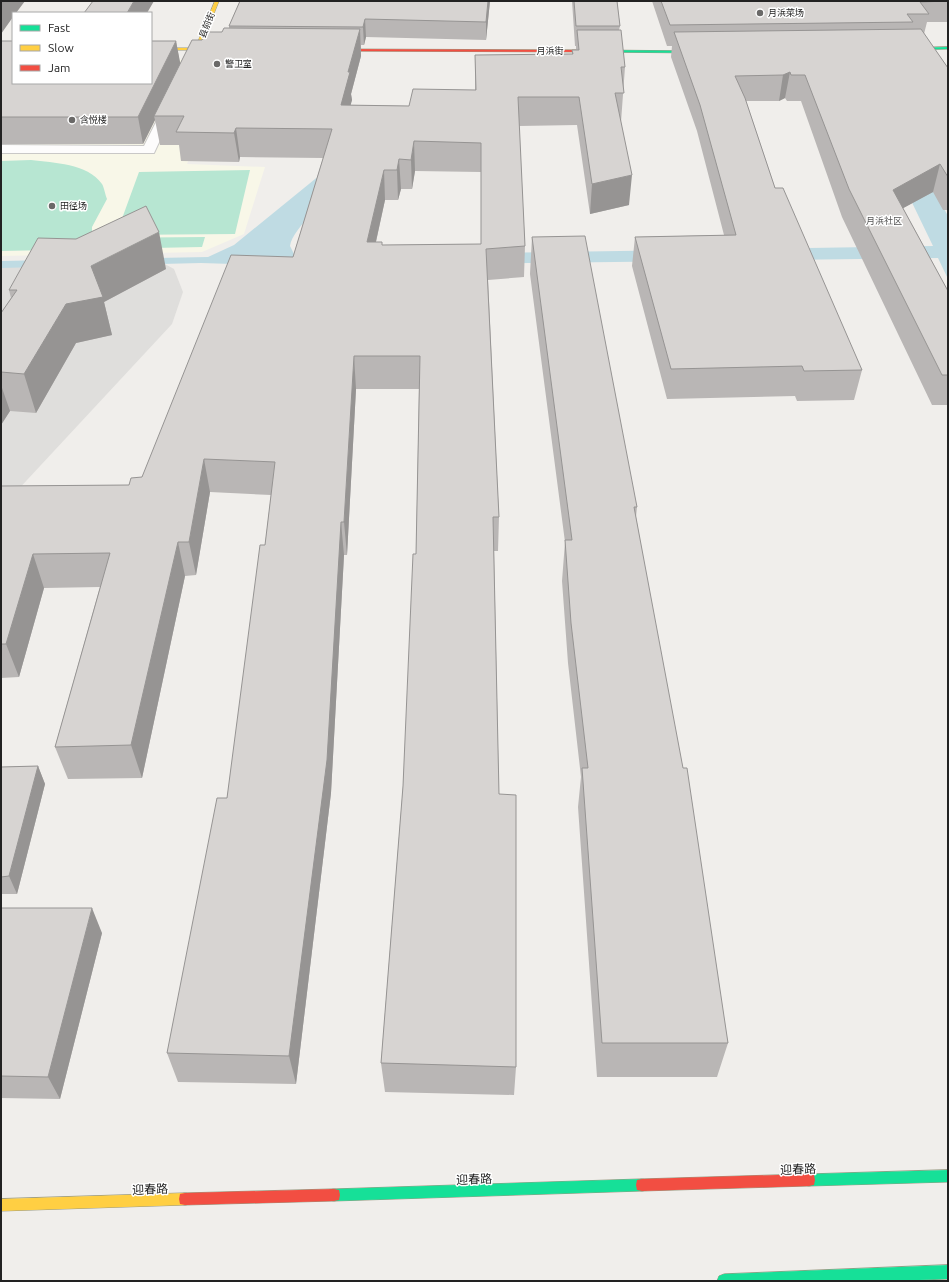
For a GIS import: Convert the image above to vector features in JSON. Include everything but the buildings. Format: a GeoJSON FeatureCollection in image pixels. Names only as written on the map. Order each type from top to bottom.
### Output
{"type":"FeatureCollection","features":[{"type":"Feature","properties":{"kind":"street","name":"县前街"},"geometry":{"type":"LineString","coordinates":[[197,49],[217,1]]}},
{"type":"Feature","properties":{"kind":"street"},"geometry":{"type":"LineString","coordinates":[[895,49],[948,48]]}},
{"type":"Feature","properties":{"kind":"street"},"geometry":{"type":"LineString","coordinates":[[152,49],[229,49]]}},
{"type":"Feature","properties":{"kind":"street","name":"月浜街"},"geometry":{"type":"LineString","coordinates":[[324,50],[710,52]]}},
{"type":"Feature","properties":{"kind":"street","name":"迎春路"},"geometry":{"type":"LineString","coordinates":[[1,1206],[948,1176]]}},
{"type":"Feature","properties":{"kind":"street"},"geometry":{"type":"LineString","coordinates":[[724,1281],[948,1272]]}},
{"type":"Feature","properties":{"kind":"lane"},"geometry":{"type":"LineString","coordinates":[[191,62],[197,49]]}},
{"type":"Feature","properties":{"kind":"lane"},"geometry":{"type":"LineString","coordinates":[[1,149],[149,150],[175,96]]}},
{"type":"Feature","properties":{"kind":"shaded area"},"geometry":{"type":"Polygon","coordinates":[[[1,58],[12,81],[12,84],[152,84],[152,59],[229,60],[187,164],[265,167],[244,234],[202,252],[1,256],[1,58]]]}},
{"type":"Feature","properties":{"kind":"shaded area"},"geometry":{"type":"Polygon","coordinates":[[[161,262],[174,269],[183,292],[172,324],[1,508],[1,264],[161,262]]]}},
{"type":"Feature","properties":{"kind":"green space","name":"田径场"},"geometry":{"type":"Polygon","coordinates":[[[31,160],[60,163],[79,168],[96,177],[102,184],[107,199],[92,227],[92,238],[205,237],[202,247],[1,251],[1,161],[31,160]]]}},
{"type":"Feature","properties":{"kind":"green space"},"geometry":{"type":"Polygon","coordinates":[[[250,170],[235,234],[116,235],[139,172],[250,170]]]}},
{"type":"Feature","properties":{"kind":"water"},"geometry":{"type":"Polygon","coordinates":[[[826,1],[867,66],[948,216],[948,279],[938,258],[293,266],[201,263],[1,268],[1,261],[208,257],[234,245],[320,175],[346,181],[305,221],[298,230],[290,246],[294,254],[307,256],[933,246],[846,66],[826,1]]]}},
{"type":"Feature","properties":{"kind":"traffic: fast"},"geometry":{"type":"LineString","coordinates":[[904,49],[948,48]]}},
{"type":"Feature","properties":{"kind":"traffic: fast"},"geometry":{"type":"LineString","coordinates":[[595,51],[702,52]]}},
{"type":"Feature","properties":{"kind":"traffic: fast"},"geometry":{"type":"LineString","coordinates":[[809,1180],[948,1176]]}},
{"type":"Feature","properties":{"kind":"traffic: fast"},"geometry":{"type":"LineString","coordinates":[[334,1195],[642,1185]]}},
{"type":"Feature","properties":{"kind":"traffic: fast"},"geometry":{"type":"LineString","coordinates":[[724,1281],[948,1272]]}},
{"type":"Feature","properties":{"kind":"traffic: slow"},"geometry":{"type":"LineString","coordinates":[[197,49],[217,1]]}},
{"type":"Feature","properties":{"kind":"traffic: slow"},"geometry":{"type":"LineString","coordinates":[[152,49],[218,49]]}},
{"type":"Feature","properties":{"kind":"traffic: slow"},"geometry":{"type":"LineString","coordinates":[[1,1205],[185,1199]]}},
{"type":"Feature","properties":{"kind":"traffic: jam"},"geometry":{"type":"LineString","coordinates":[[332,50],[595,51]]}},
{"type":"Feature","properties":{"kind":"traffic: jam"},"geometry":{"type":"LineString","coordinates":[[642,1185],[809,1180]]}},
{"type":"Feature","properties":{"kind":"traffic: jam"},"geometry":{"type":"LineString","coordinates":[[185,1199],[334,1195]]}},
{"type":"Feature","properties":{"kind":"place","name":"月浜菜场"},"geometry":{"type":"Point","coordinates":[760,13]}},
{"type":"Feature","properties":{"kind":"place","name":"警卫室"},"geometry":{"type":"Point","coordinates":[217,64]}},
{"type":"Feature","properties":{"kind":"place","name":"含悦楼"},"geometry":{"type":"Point","coordinates":[72,120]}},
{"type":"Feature","properties":{"kind":"place","name":"田径场"},"geometry":{"type":"Point","coordinates":[52,206]}},
{"type":"Feature","properties":{"kind":"district","name":"月浜社区"},"geometry":{"type":"Point","coordinates":[884,221]}}]}
